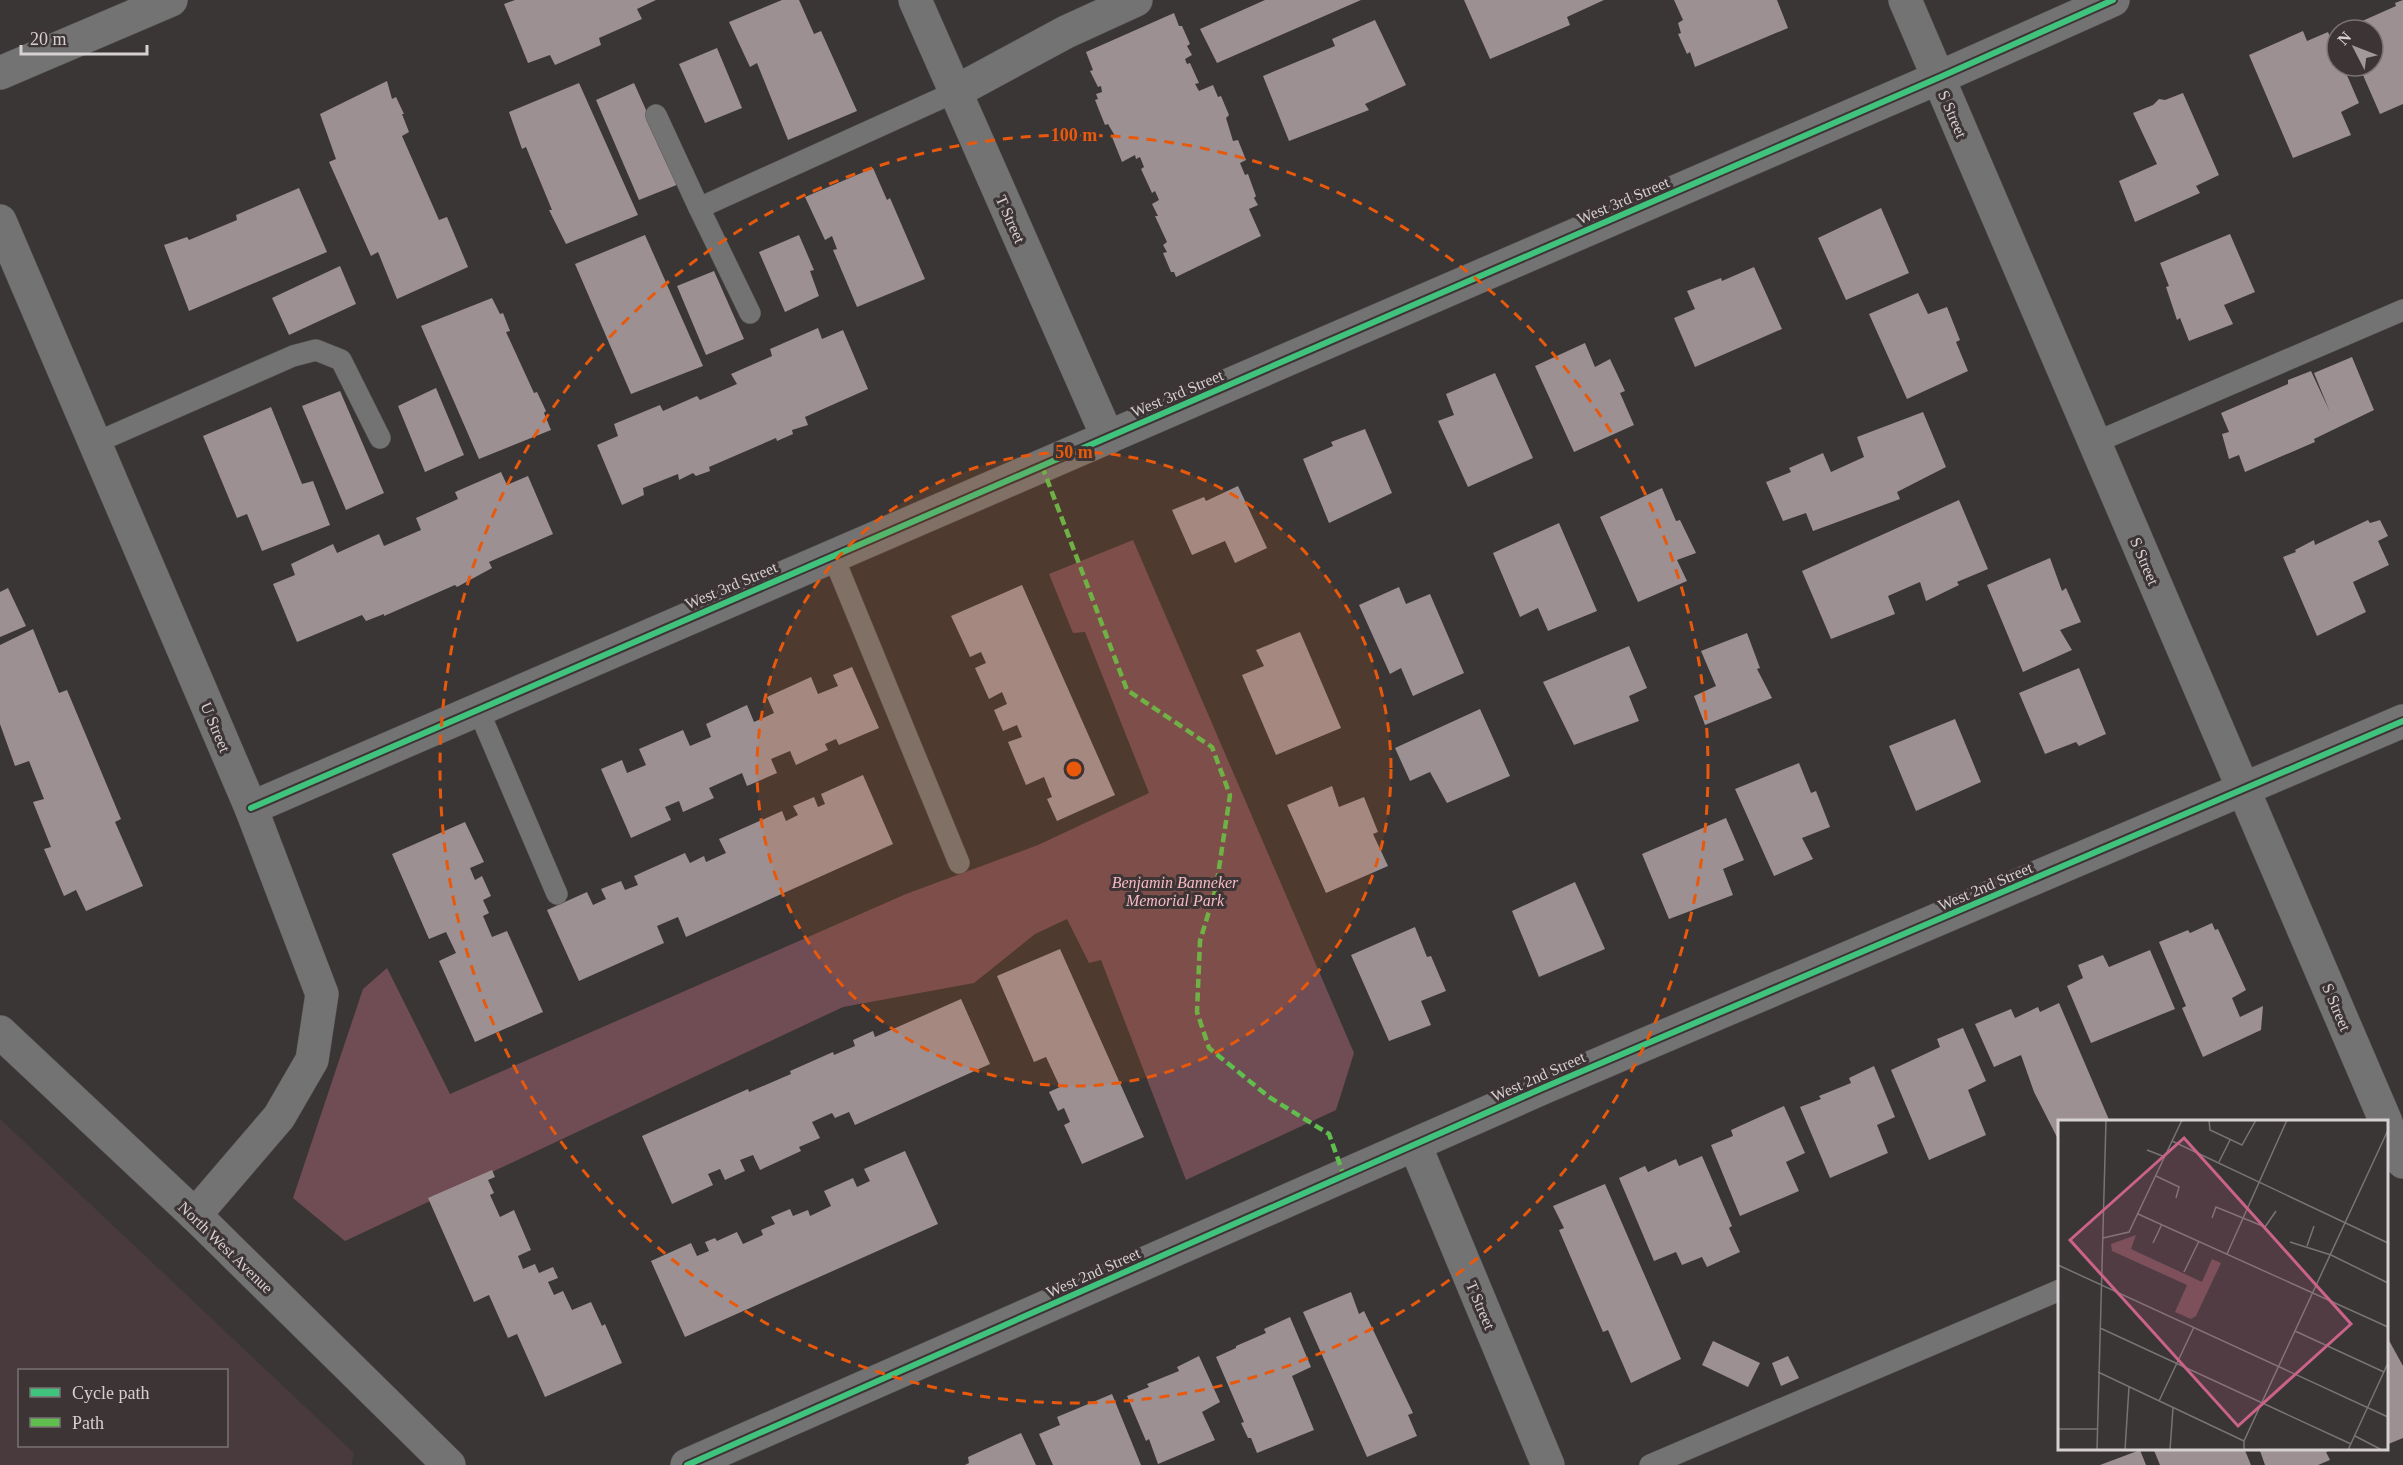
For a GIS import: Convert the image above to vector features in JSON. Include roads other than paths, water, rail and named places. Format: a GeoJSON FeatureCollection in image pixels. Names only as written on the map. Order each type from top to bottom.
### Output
{"type":"FeatureCollection","features":[{"type":"Feature","properties":{"kind":"street"},"geometry":{"type":"LineString","coordinates":[[0,73],[171,0]]}},
{"type":"Feature","properties":{"kind":"street","name":"T Street"},"geometry":{"type":"LineString","coordinates":[[915,0],[1108,438]]}},
{"type":"Feature","properties":{"kind":"street"},"geometry":{"type":"LineString","coordinates":[[955,92],[1066,32],[1136,0]]}},
{"type":"Feature","properties":{"kind":"street","name":"S Street"},"geometry":{"type":"LineString","coordinates":[[1905,0],[2384,1120]]}},
{"type":"Feature","properties":{"kind":"street","name":"West 3rd Street"},"geometry":{"type":"LineString","coordinates":[[250,808],[1108,438],[2113,0]]}},
{"type":"Feature","properties":{"kind":"street","name":"U Street"},"geometry":{"type":"LineString","coordinates":[[0,221],[8,263],[95,443],[250,808],[322,994],[312,1060],[279,1118],[195,1215]]}},
{"type":"Feature","properties":{"kind":"street","name":"West 2nd Street"},"geometry":{"type":"LineString","coordinates":[[687,1465],[1545,1087],[2403,722]]}},
{"type":"Feature","properties":{"kind":"street","name":"North West Avenue"},"geometry":{"type":"LineString","coordinates":[[0,1032],[195,1215],[449,1465]]}},
{"type":"Feature","properties":{"kind":"street","name":"T Street"},"geometry":{"type":"LineString","coordinates":[[1415,1145],[1548,1465]]}},
{"type":"Feature","properties":{"kind":"lane"},"geometry":{"type":"LineString","coordinates":[[699,208],[955,92]]}},
{"type":"Feature","properties":{"kind":"lane"},"geometry":{"type":"LineString","coordinates":[[656,115],[750,313]]}},
{"type":"Feature","properties":{"kind":"lane"},"geometry":{"type":"LineString","coordinates":[[2094,443],[2403,310]]}},
{"type":"Feature","properties":{"kind":"lane"},"geometry":{"type":"LineString","coordinates":[[95,443],[293,356],[316,350],[341,360],[380,438]]}},
{"type":"Feature","properties":{"kind":"lane"},"geometry":{"type":"LineString","coordinates":[[833,556],[959,863]]}},
{"type":"Feature","properties":{"kind":"lane"},"geometry":{"type":"LineString","coordinates":[[478,709],[557,894]]}},
{"type":"Feature","properties":{"kind":"lane"},"geometry":{"type":"LineString","coordinates":[[1650,1465],[2058,1291]]}},
{"type":"Feature","properties":{"kind":"park label","name":"Benjamin Banneker Memorial Park"},"geometry":{"type":"Point","coordinates":[1175,891]}}]}
